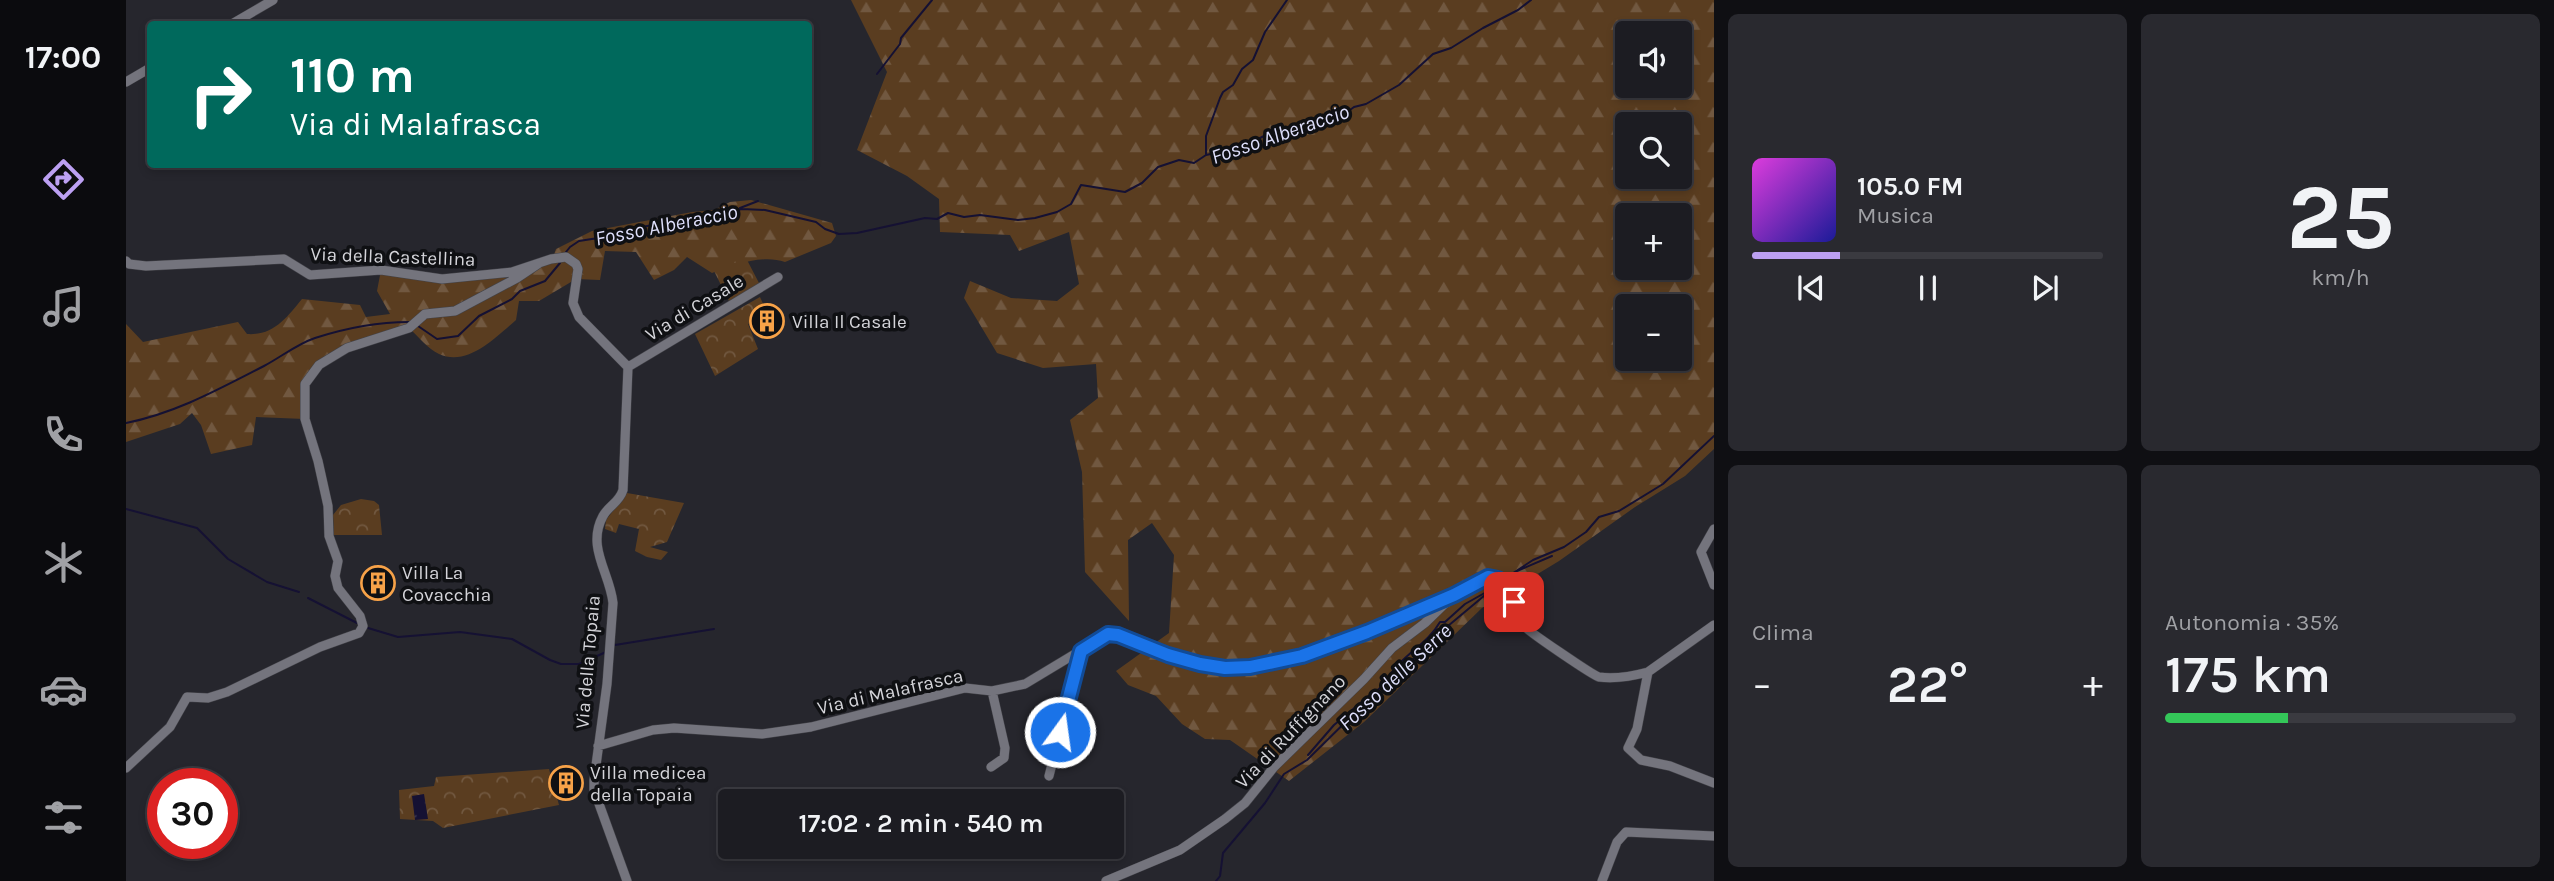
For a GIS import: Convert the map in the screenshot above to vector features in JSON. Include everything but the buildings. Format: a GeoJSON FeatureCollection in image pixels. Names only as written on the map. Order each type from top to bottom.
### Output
{"type":"FeatureCollection","features":[{"type":"Feature","properties":{"kind":"street"},"geometry":{"type":"LineString","coordinates":[[237,21],[272,0]]}},
{"type":"Feature","properties":{"kind":"street"},"geometry":{"type":"LineString","coordinates":[[126,82],[147,70]]}},
{"type":"Feature","properties":{"kind":"street","name":"Via della Castellina"},"geometry":{"type":"LineString","coordinates":[[126,261],[129,264],[146,266],[284,259],[310,275],[382,270],[442,279],[499,275],[566,257],[576,264],[578,272],[573,303],[579,317],[628,367]]}},
{"type":"Feature","properties":{"kind":"street"},"geometry":{"type":"LineString","coordinates":[[126,768],[170,727],[187,697],[208,698],[218,695],[310,651],[359,632],[363,626],[360,616],[342,595],[335,576],[338,561],[329,536],[328,506],[305,419],[305,384],[319,365],[347,348],[415,324],[425,314],[455,311],[538,264]]}},
{"type":"Feature","properties":{"kind":"street","name":"Via di Casale"},"geometry":{"type":"LineString","coordinates":[[628,367],[778,277]]}},
{"type":"Feature","properties":{"kind":"street","name":"Via della Topaia"},"geometry":{"type":"LineString","coordinates":[[627,881],[611,830],[594,790],[597,746],[607,684],[613,603],[612,589],[598,559],[597,542],[602,517],[621,499],[623,490],[628,367]]}},
{"type":"Feature","properties":{"kind":"street"},"geometry":{"type":"LineString","coordinates":[[1714,529],[1701,552],[1714,585]]}},
{"type":"Feature","properties":{"kind":"street","name":"Via di Ruffignano"},"geometry":{"type":"LineString","coordinates":[[1106,881],[1180,850],[1245,803],[1274,767],[1392,648],[1425,623],[1454,595],[1488,577],[1501,582],[1526,629],[1592,674],[1601,677],[1648,672],[1714,625]]}},
{"type":"Feature","properties":{"kind":"street","name":"Via di Malafrasca"},"geometry":{"type":"LineString","coordinates":[[597,746],[664,729],[762,734],[811,727],[965,688],[992,691],[1025,684],[1108,634],[1118,635],[1168,655],[1200,664],[1225,668],[1250,667],[1302,656],[1393,622],[1454,595]]}},
{"type":"Feature","properties":{"kind":"street"},"geometry":{"type":"LineString","coordinates":[[1049,776],[1081,651]]}},
{"type":"Feature","properties":{"kind":"street"},"geometry":{"type":"LineString","coordinates":[[1648,672],[1637,729],[1628,748],[1641,760],[1670,766],[1714,783]]}},
{"type":"Feature","properties":{"kind":"street"},"geometry":{"type":"LineString","coordinates":[[992,691],[1005,748],[1004,758],[992,767]]}},
{"type":"Feature","properties":{"kind":"street"},"geometry":{"type":"LineString","coordinates":[[1602,881],[1617,842],[1626,832],[1714,836]]}},
{"type":"Feature","properties":{"kind":"green space"},"geometry":{"type":"Polygon","coordinates":[[[851,0],[1714,0],[1714,449],[1685,476],[1635,507],[1559,561],[1482,608],[1364,722],[1289,781],[1230,740],[1205,739],[1182,724],[1156,696],[1128,685],[1116,671],[1169,633],[1174,555],[1152,523],[1128,540],[1129,621],[1085,572],[1082,472],[1070,420],[1098,398],[1096,364],[1043,368],[997,353],[964,298],[970,281],[1011,298],[1057,301],[1079,284],[1069,232],[1019,251],[1010,235],[940,232],[939,199],[907,176],[857,150],[887,72],[851,0]]]}},
{"type":"Feature","properties":{"kind":"green space"},"geometry":{"type":"Polygon","coordinates":[[[751,200],[832,223],[836,236],[831,243],[785,262],[758,260],[712,273],[687,257],[674,270],[654,280],[636,252],[605,251],[600,280],[576,279],[539,301],[519,301],[516,320],[490,342],[471,353],[460,357],[439,354],[409,328],[334,355],[311,374],[305,385],[305,419],[256,417],[252,445],[211,454],[201,425],[192,413],[180,424],[126,442],[126,324],[143,342],[238,322],[247,334],[265,332],[279,324],[302,299],[360,305],[366,317],[390,314],[377,291],[381,270],[422,276],[488,276],[552,260],[556,249],[592,231],[714,210],[730,202],[751,200]]]}},
{"type":"Feature","properties":{"kind":"green space"},"geometry":{"type":"Polygon","coordinates":[[[746,258],[760,285],[729,301],[713,269],[746,258]]]}},
{"type":"Feature","properties":{"kind":"green space"},"geometry":{"type":"Polygon","coordinates":[[[760,297],[768,315],[748,324],[758,349],[715,376],[695,334],[760,297]]]}},
{"type":"Feature","properties":{"kind":"green space"},"geometry":{"type":"Polygon","coordinates":[[[627,493],[684,503],[667,542],[650,547],[668,552],[661,560],[635,551],[639,529],[619,524],[616,533],[605,529],[606,520],[627,493]]]}},
{"type":"Feature","properties":{"kind":"green space"},"geometry":{"type":"Polygon","coordinates":[[[361,499],[374,501],[379,505],[382,535],[334,535],[333,515],[341,505],[361,499]]]}},
{"type":"Feature","properties":{"kind":"green space"},"geometry":{"type":"Polygon","coordinates":[[[549,769],[559,805],[443,828],[433,821],[400,819],[399,790],[434,786],[436,777],[549,769]]]}},
{"type":"Feature","properties":{"kind":"water"},"geometry":{"type":"Polygon","coordinates":[[[424,794],[428,819],[415,820],[412,796],[424,794]]]}},
{"type":"Feature","properties":{"kind":"waterway"},"geometry":{"type":"LineString","coordinates":[[877,74],[900,44],[901,38],[932,0]]}},
{"type":"Feature","properties":{"kind":"waterway"},"geometry":{"type":"LineString","coordinates":[[1206,154],[1206,136],[1223,92],[1233,85],[1242,69],[1253,60],[1265,32],[1287,0]]}},
{"type":"Feature","properties":{"kind":"waterway","name":"Fosso Alberaccio"},"geometry":{"type":"LineString","coordinates":[[566,252],[579,241],[742,209],[765,210],[816,222],[839,234],[857,233],[925,218],[937,219],[948,213],[964,217],[980,215],[1018,220],[1035,218],[1057,212],[1071,204],[1081,185],[1125,192],[1142,183],[1158,167],[1179,160],[1194,163],[1206,155],[1240,148],[1270,133],[1318,124],[1342,116],[1354,107],[1366,104],[1399,85],[1433,54],[1451,48],[1531,0]]}},
{"type":"Feature","properties":{"kind":"waterway"},"geometry":{"type":"LineString","coordinates":[[740,208],[758,201]]}},
{"type":"Feature","properties":{"kind":"waterway","name":"Fosso Alberaccio"},"geometry":{"type":"LineString","coordinates":[[418,326],[437,339],[458,336],[479,316],[512,299],[520,291],[545,281],[560,263]]}},
{"type":"Feature","properties":{"kind":"waterway","name":"Fosso Alberaccio"},"geometry":{"type":"LineString","coordinates":[[126,423],[197,399],[315,338],[362,326],[409,322]]}},
{"type":"Feature","properties":{"kind":"waterway","name":"Fosso delle Serre"},"geometry":{"type":"LineString","coordinates":[[1504,579],[1533,560],[1564,547],[1586,532],[1599,517],[1619,511],[1663,484],[1714,436]]}},
{"type":"Feature","properties":{"kind":"waterway"},"geometry":{"type":"LineString","coordinates":[[126,509],[197,528],[228,559],[267,582],[299,592]]}},
{"type":"Feature","properties":{"kind":"waterway","name":"Fosso delle Serre"},"geometry":{"type":"LineString","coordinates":[[1517,571],[1552,556]]}},
{"type":"Feature","properties":{"kind":"waterway","name":"Fosso delle Serre"},"geometry":{"type":"LineString","coordinates":[[1216,881],[1220,876],[1223,853],[1265,803],[1284,774],[1307,760],[1436,636],[1497,585]]}},
{"type":"Feature","properties":{"kind":"waterway"},"geometry":{"type":"LineString","coordinates":[[1387,680],[1440,622],[1445,622],[1465,604],[1490,590]]}},
{"type":"Feature","properties":{"kind":"waterway"},"geometry":{"type":"LineString","coordinates":[[308,598],[357,623]]}},
{"type":"Feature","properties":{"kind":"waterway"},"geometry":{"type":"LineString","coordinates":[[368,628],[398,637],[460,632],[512,639],[561,664],[579,664],[606,652]]}},
{"type":"Feature","properties":{"kind":"waterway"},"geometry":{"type":"LineString","coordinates":[[615,645],[714,629]]}},
{"type":"Feature","properties":{"kind":"waterway","name":"Fosso delle Serre"},"geometry":{"type":"LineString","coordinates":[[1308,755],[1334,725],[1376,690]]}},
{"type":"Feature","properties":{"kind":"place","name":"Villa Il Casale"},"geometry":{"type":"Point","coordinates":[767,321]}},
{"type":"Feature","properties":{"kind":"place","name":"Villa La Covacchia"},"geometry":{"type":"Point","coordinates":[378,583]}},
{"type":"Feature","properties":{"kind":"place","name":"Villa medicea della Topaia"},"geometry":{"type":"Point","coordinates":[566,783]}},
{"type":"Feature","properties":{"kind":"route"},"geometry":{"type":"LineString","coordinates":[[1060,732],[1081,651],[1108,634],[1134,640],[1168,655],[1200,664],[1244,668],[1302,656],[1393,622],[1492,576],[1498,579],[1514,602]]}}]}
